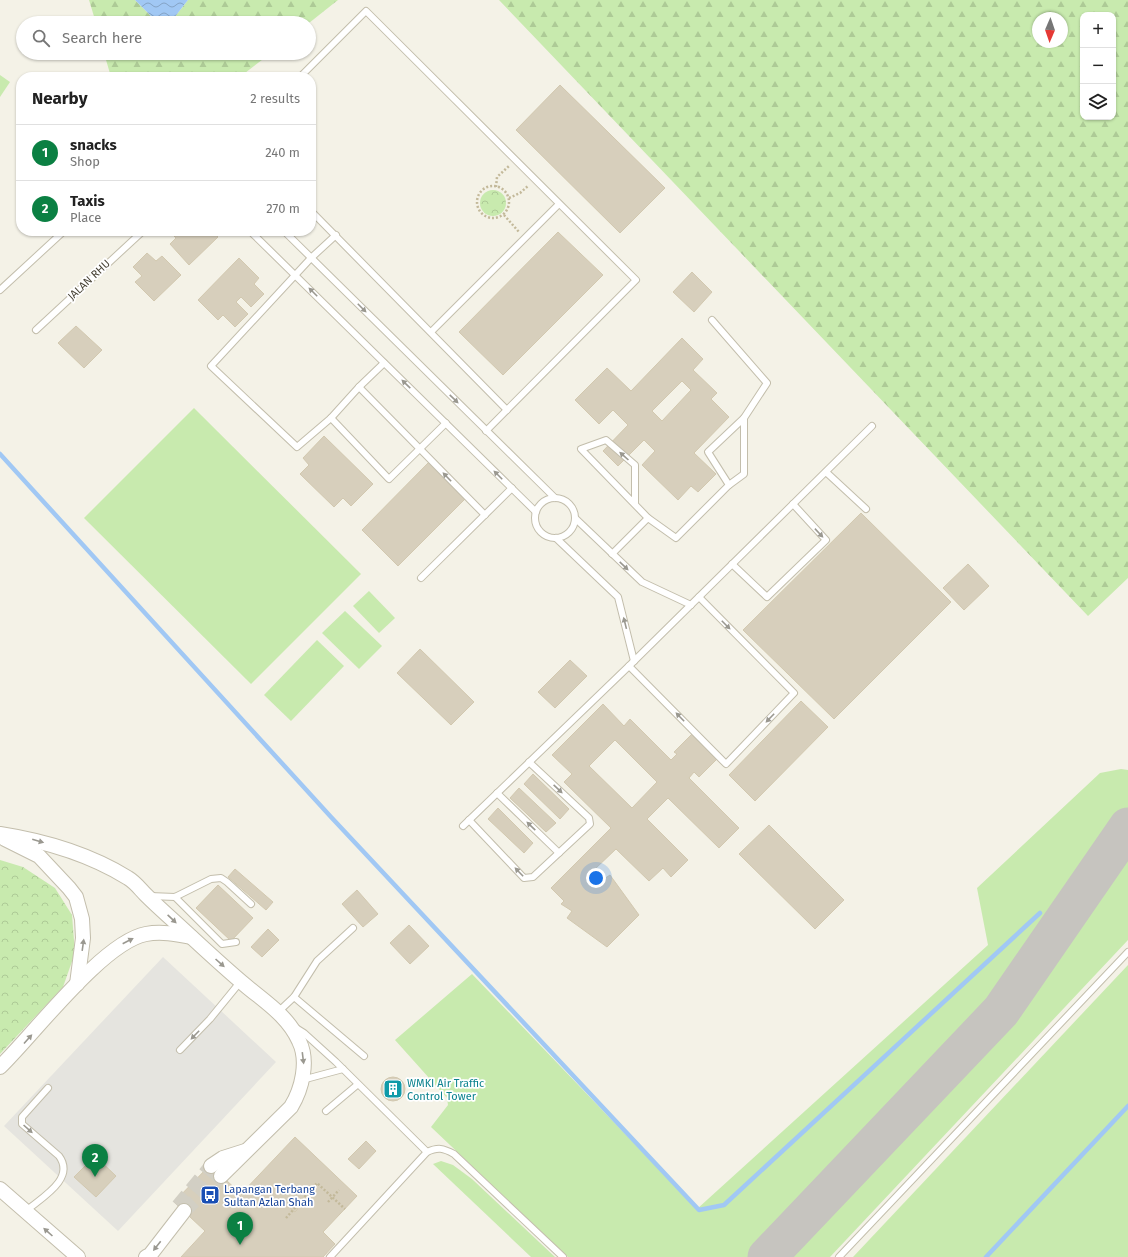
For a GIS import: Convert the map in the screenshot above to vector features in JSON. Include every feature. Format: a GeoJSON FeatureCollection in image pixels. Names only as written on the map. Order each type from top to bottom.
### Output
{"type":"FeatureCollection","features":[{"type":"Feature","properties":{"kind":"street"},"geometry":{"type":"LineString","coordinates":[[0,835],[33,839],[66,849],[101,863],[130,879],[191,937],[278,1012],[291,1026],[300,1042],[304,1062],[300,1090],[291,1107],[250,1149],[216,1171]]}},
{"type":"Feature","properties":{"kind":"street"},"geometry":{"type":"LineString","coordinates":[[0,835],[39,856],[76,897],[82,919],[84,938],[77,984]]}},
{"type":"Feature","properties":{"kind":"street"},"geometry":{"type":"LineString","coordinates":[[0,1067],[22,1046],[77,984],[108,954],[120,945],[133,938],[157,932],[191,937]]}},
{"type":"Feature","properties":{"kind":"street"},"geometry":{"type":"LineString","coordinates":[[0,1189],[78,1257]]}},
{"type":"Feature","properties":{"kind":"street"},"geometry":{"type":"LineString","coordinates":[[146,1257],[150,1255],[174,1224],[181,1208]]}},
{"type":"Feature","properties":{"kind":"lane"},"geometry":{"type":"LineString","coordinates":[[305,72],[366,11],[636,280],[486,431]]}},
{"type":"Feature","properties":{"kind":"lane"},"geometry":{"type":"LineString","coordinates":[[431,332],[559,204]]}},
{"type":"Feature","properties":{"kind":"lane"},"geometry":{"type":"LineString","coordinates":[[316,216],[508,410]]}},
{"type":"Feature","properties":{"kind":"lane"},"geometry":{"type":"LineString","coordinates":[[336,235],[311,258],[211,366],[297,447],[331,418],[359,387],[384,363]]}},
{"type":"Feature","properties":{"kind":"lane"},"geometry":{"type":"LineString","coordinates":[[0,290],[59,236]]}},
{"type":"Feature","properties":{"kind":"lane","name":"JALAN RHU"},"geometry":{"type":"LineString","coordinates":[[36,330],[138,236]]}},
{"type":"Feature","properties":{"kind":"lane"},"geometry":{"type":"LineString","coordinates":[[255,236],[536,512]]}},
{"type":"Feature","properties":{"kind":"lane"},"geometry":{"type":"LineString","coordinates":[[289,236],[555,498],[566,501],[573,509],[576,520],[642,582],[691,605]]}},
{"type":"Feature","properties":{"kind":"lane"},"geometry":{"type":"LineString","coordinates":[[712,320],[767,383],[744,418],[708,452],[730,485]]}},
{"type":"Feature","properties":{"kind":"lane"},"geometry":{"type":"LineString","coordinates":[[359,387],[484,515]]}},
{"type":"Feature","properties":{"kind":"lane"},"geometry":{"type":"LineString","coordinates":[[331,418],[389,478],[446,423]]}},
{"type":"Feature","properties":{"kind":"lane"},"geometry":{"type":"LineString","coordinates":[[635,504],[634,465],[606,440],[581,448],[648,518],[676,538],[730,485],[744,474],[744,418]]}},
{"type":"Feature","properties":{"kind":"lane"},"geometry":{"type":"LineString","coordinates":[[463,826],[632,663],[872,426]]}},
{"type":"Feature","properties":{"kind":"lane"},"geometry":{"type":"LineString","coordinates":[[826,472],[866,508]]}},
{"type":"Feature","properties":{"kind":"lane"},"geometry":{"type":"LineString","coordinates":[[421,578],[512,488]]}},
{"type":"Feature","properties":{"kind":"lane"},"geometry":{"type":"LineString","coordinates":[[555,498],[543,502],[536,512],[536,525],[544,535],[556,538],[565,536],[573,529],[576,520]]}},
{"type":"Feature","properties":{"kind":"lane"},"geometry":{"type":"LineString","coordinates":[[732,564],[766,597],[826,540],[793,504]]}},
{"type":"Feature","properties":{"kind":"lane"},"geometry":{"type":"LineString","coordinates":[[612,554],[648,518]]}},
{"type":"Feature","properties":{"kind":"lane"},"geometry":{"type":"LineString","coordinates":[[556,538],[618,597],[632,663],[726,764],[794,693],[699,597]]}},
{"type":"Feature","properties":{"kind":"lane"},"geometry":{"type":"LineString","coordinates":[[469,820],[524,878],[534,877],[590,824],[589,818],[529,762]]}},
{"type":"Feature","properties":{"kind":"lane"},"geometry":{"type":"LineString","coordinates":[[497,793],[559,853]]}},
{"type":"Feature","properties":{"kind":"lane"},"geometry":{"type":"LineString","coordinates":[[147,896],[175,896],[211,879],[221,878],[251,904]]}},
{"type":"Feature","properties":{"kind":"lane"},"geometry":{"type":"LineString","coordinates":[[175,896],[222,944],[236,942]]}},
{"type":"Feature","properties":{"kind":"lane"},"geometry":{"type":"LineString","coordinates":[[278,1012],[294,997],[317,960],[353,928]]}},
{"type":"Feature","properties":{"kind":"lane"},"geometry":{"type":"LineString","coordinates":[[839,1257],[1128,952]]}},
{"type":"Feature","properties":{"kind":"lane"},"geometry":{"type":"LineString","coordinates":[[180,1050],[210,1019],[241,981]]}},
{"type":"Feature","properties":{"kind":"lane"},"geometry":{"type":"LineString","coordinates":[[294,997],[364,1056]]}},
{"type":"Feature","properties":{"kind":"lane"},"geometry":{"type":"LineString","coordinates":[[291,1026],[308,1036],[427,1152]]}},
{"type":"Feature","properties":{"kind":"lane"},"geometry":{"type":"LineString","coordinates":[[302,1080],[343,1069]]}},
{"type":"Feature","properties":{"kind":"lane"},"geometry":{"type":"LineString","coordinates":[[326,1110],[357,1085]]}},
{"type":"Feature","properties":{"kind":"lane"},"geometry":{"type":"LineString","coordinates":[[26,1212],[50,1191],[63,1177],[65,1171],[63,1162],[59,1156],[22,1124],[22,1117],[48,1088]]}},
{"type":"Feature","properties":{"kind":"lane"},"geometry":{"type":"LineString","coordinates":[[330,1257],[427,1152],[434,1149],[443,1148],[454,1154],[563,1257]]}},
{"type":"Feature","properties":{"kind":"path"},"geometry":{"type":"LineString","coordinates":[[496,187],[498,177],[515,160]]}},
{"type":"Feature","properties":{"kind":"path"},"geometry":{"type":"LineString","coordinates":[[509,198],[520,193],[535,180]]}},
{"type":"Feature","properties":{"kind":"path"},"geometry":{"type":"LineString","coordinates":[[489,187],[496,187],[506,193],[509,198],[509,204],[504,215],[497,218],[490,218],[483,215],[479,210],[477,203],[478,196],[483,190],[489,187]]}},
{"type":"Feature","properties":{"kind":"path"},"geometry":{"type":"LineString","coordinates":[[504,215],[525,238]]}},
{"type":"Feature","properties":{"kind":"path"},"geometry":{"type":"LineString","coordinates":[[286,1218],[317,1184],[345,1209]]}},
{"type":"Feature","properties":{"kind":"path"},"geometry":{"type":"LineString","coordinates":[[328,1202],[339,1190]]}},
{"type":"Feature","properties":{"kind":"green space"},"geometry":{"type":"Polygon","coordinates":[[[89,0],[135,0],[151,16],[94,16],[89,0]]]}},
{"type":"Feature","properties":{"kind":"green space"},"geometry":{"type":"Polygon","coordinates":[[[188,0],[338,0],[316,17],[316,16],[175,16],[188,0]]]}},
{"type":"Feature","properties":{"kind":"green space"},"geometry":{"type":"Polygon","coordinates":[[[499,0],[1128,0],[1128,578],[1088,616],[499,0]]]}},
{"type":"Feature","properties":{"kind":"green space"},"geometry":{"type":"Polygon","coordinates":[[[106,60],[262,60],[246,72],[110,72],[106,60]]]}},
{"type":"Feature","properties":{"kind":"green space"},"geometry":{"type":"Polygon","coordinates":[[[0,75],[10,82],[0,97],[0,75]]]}},
{"type":"Feature","properties":{"kind":"green space"},"geometry":{"type":"Polygon","coordinates":[[[493,190],[502,194],[506,203],[502,212],[493,216],[484,212],[480,203],[484,194],[493,190]]]}},
{"type":"Feature","properties":{"kind":"green space"},"geometry":{"type":"Polygon","coordinates":[[[194,408],[361,574],[251,684],[84,518],[194,408]]]}},
{"type":"Feature","properties":{"kind":"green space"},"geometry":{"type":"Polygon","coordinates":[[[369,591],[395,618],[379,633],[353,606],[369,591]]]}},
{"type":"Feature","properties":{"kind":"green space"},"geometry":{"type":"Polygon","coordinates":[[[345,611],[382,646],[359,669],[322,633],[345,611]]]}},
{"type":"Feature","properties":{"kind":"green space"},"geometry":{"type":"Polygon","coordinates":[[[317,640],[344,666],[291,721],[264,695],[317,640]]]}},
{"type":"Feature","properties":{"kind":"green space"},"geometry":{"type":"Polygon","coordinates":[[[1121,769],[1128,770],[1128,810],[1118,829],[1017,980],[990,1012],[757,1257],[568,1257],[431,1127],[448,1105],[447,1098],[395,1040],[472,974],[697,1209],[988,945],[977,888],[1100,773],[1121,769]]]}},
{"type":"Feature","properties":{"kind":"green space"},"geometry":{"type":"Polygon","coordinates":[[[1128,848],[1128,940],[830,1257],[785,1257],[1005,1025],[1029,996],[1128,848]]]}},
{"type":"Feature","properties":{"kind":"green space"},"geometry":{"type":"Polygon","coordinates":[[[0,860],[23,867],[55,888],[72,915],[75,953],[63,987],[0,1054],[0,860]]]}},
{"type":"Feature","properties":{"kind":"green space"},"geometry":{"type":"Polygon","coordinates":[[[1128,965],[1128,1257],[853,1257],[1128,965]]]}},
{"type":"Feature","properties":{"kind":"green space"},"geometry":{"type":"Polygon","coordinates":[[[441,1161],[453,1165],[472,1179],[555,1257],[531,1257],[433,1164],[441,1161]]]}},
{"type":"Feature","properties":{"kind":"shaded area"},"geometry":{"type":"Polygon","coordinates":[[[163,957],[276,1062],[118,1231],[4,1126],[163,957]]]}},
{"type":"Feature","properties":{"kind":"water"},"geometry":{"type":"Polygon","coordinates":[[[135,0],[188,0],[175,16],[151,16],[135,0]]]}},
{"type":"Feature","properties":{"kind":"building"},"geometry":{"type":"Polygon","coordinates":[[[560,85],[665,188],[620,233],[516,130],[560,85]]]}},
{"type":"Feature","properties":{"kind":"building"},"geometry":{"type":"Polygon","coordinates":[[[558,232],[603,275],[503,375],[459,332],[558,232]]]}},
{"type":"Feature","properties":{"kind":"building"},"geometry":{"type":"Polygon","coordinates":[[[174,236],[218,237],[189,265],[170,244],[176,238],[174,236]]]}},
{"type":"Feature","properties":{"kind":"building"},"geometry":{"type":"Polygon","coordinates":[[[147,253],[156,261],[162,256],[181,275],[154,301],[135,282],[142,276],[133,267],[147,253]]]}},
{"type":"Feature","properties":{"kind":"building"},"geometry":{"type":"Polygon","coordinates":[[[239,258],[259,278],[254,284],[264,294],[251,307],[241,297],[236,302],[248,314],[235,327],[223,315],[218,320],[198,300],[239,258]]]}},
{"type":"Feature","properties":{"kind":"building"},"geometry":{"type":"Polygon","coordinates":[[[692,272],[712,292],[694,312],[673,292],[692,272]]]}},
{"type":"Feature","properties":{"kind":"building"},"geometry":{"type":"Polygon","coordinates":[[[76,326],[102,350],[84,368],[58,343],[76,326]]]}},
{"type":"Feature","properties":{"kind":"building"},"geometry":{"type":"Polygon","coordinates":[[[682,338],[703,359],[693,370],[717,393],[711,399],[729,417],[694,453],[716,474],[698,492],[691,486],[678,500],[642,465],[655,451],[644,440],[618,466],[603,451],[628,425],[613,410],[599,424],[575,400],[607,368],[631,391],[682,338]],[[682,381],[652,411],[662,421],[691,390],[682,381]]]}},
{"type":"Feature","properties":{"kind":"building"},"geometry":{"type":"Polygon","coordinates":[[[324,436],[373,484],[351,506],[343,498],[334,507],[300,474],[309,465],[303,458],[324,436]]]}},
{"type":"Feature","properties":{"kind":"building"},"geometry":{"type":"Polygon","coordinates":[[[431,460],[468,496],[398,566],[362,530],[431,460]]]}},
{"type":"Feature","properties":{"kind":"building"},"geometry":{"type":"Polygon","coordinates":[[[861,513],[951,602],[834,719],[743,630],[861,513]]]}},
{"type":"Feature","properties":{"kind":"building"},"geometry":{"type":"Polygon","coordinates":[[[968,564],[989,586],[964,610],[943,588],[968,564]]]}},
{"type":"Feature","properties":{"kind":"building"},"geometry":{"type":"Polygon","coordinates":[[[420,649],[474,702],[451,725],[397,673],[420,649]]]}},
{"type":"Feature","properties":{"kind":"building"},"geometry":{"type":"Polygon","coordinates":[[[570,660],[587,676],[555,708],[538,692],[570,660]]]}},
{"type":"Feature","properties":{"kind":"building"},"geometry":{"type":"Polygon","coordinates":[[[801,701],[828,727],[755,801],[729,775],[801,701]]]}},
{"type":"Feature","properties":{"kind":"building"},"geometry":{"type":"Polygon","coordinates":[[[603,704],[624,726],[630,719],[671,760],[677,754],[674,752],[693,733],[718,758],[699,777],[694,772],[689,778],[739,828],[719,848],[668,798],[647,819],[688,860],[671,877],[663,868],[649,881],[616,849],[595,869],[601,881],[610,875],[639,915],[607,947],[567,918],[572,911],[561,904],[564,901],[551,888],[611,828],[564,782],[572,774],[552,755],[603,704]],[[615,740],[589,766],[632,808],[657,782],[615,740]]]}},
{"type":"Feature","properties":{"kind":"building"},"geometry":{"type":"Polygon","coordinates":[[[533,774],[569,809],[560,819],[524,784],[533,774]]]}},
{"type":"Feature","properties":{"kind":"building"},"geometry":{"type":"Polygon","coordinates":[[[519,788],[556,823],[546,832],[510,798],[519,788]]]}},
{"type":"Feature","properties":{"kind":"building"},"geometry":{"type":"Polygon","coordinates":[[[498,808],[533,843],[524,853],[488,819],[498,808]]]}},
{"type":"Feature","properties":{"kind":"building"},"geometry":{"type":"Polygon","coordinates":[[[769,825],[844,900],[815,929],[739,854],[769,825]]]}},
{"type":"Feature","properties":{"kind":"building"},"geometry":{"type":"Polygon","coordinates":[[[235,869],[273,902],[266,910],[228,877],[235,869]]]}},
{"type":"Feature","properties":{"kind":"building"},"geometry":{"type":"Polygon","coordinates":[[[218,885],[253,918],[231,941],[196,908],[218,885]]]}},
{"type":"Feature","properties":{"kind":"building"},"geometry":{"type":"Polygon","coordinates":[[[357,890],[378,914],[363,927],[342,904],[357,890]]]}},
{"type":"Feature","properties":{"kind":"building"},"geometry":{"type":"Polygon","coordinates":[[[409,925],[429,946],[410,964],[390,943],[409,925]]]}},
{"type":"Feature","properties":{"kind":"building"},"geometry":{"type":"Polygon","coordinates":[[[268,929],[279,940],[262,957],[251,947],[268,929]]]}},
{"type":"Feature","properties":{"kind":"building","name":"WMKI Air Traffic Control Tower"},"geometry":{"type":"Polygon","coordinates":[[[393,1077],[401,1081],[405,1089],[401,1097],[393,1101],[385,1097],[381,1089],[385,1081],[393,1077]]]}},
{"type":"Feature","properties":{"kind":"building"},"geometry":{"type":"Polygon","coordinates":[[[393,1081],[401,1089],[393,1097],[385,1089],[393,1081]]]}},
{"type":"Feature","properties":{"kind":"building"},"geometry":{"type":"Polygon","coordinates":[[[295,1137],[357,1196],[323,1232],[335,1244],[323,1257],[181,1257],[205,1231],[174,1202],[210,1165],[241,1194],[295,1137]]]}},
{"type":"Feature","properties":{"kind":"building"},"geometry":{"type":"Polygon","coordinates":[[[366,1141],[376,1151],[359,1169],[348,1159],[366,1141]]]}},
{"type":"Feature","properties":{"kind":"building"},"geometry":{"type":"Polygon","coordinates":[[[95,1156],[116,1176],[96,1197],[74,1177],[95,1156]]]}},
{"type":"Feature","properties":{"kind":"building"},"geometry":{"type":"Polygon","coordinates":[[[292,1205],[298,1209],[295,1212],[290,1208],[292,1205]]]}},
{"type":"Feature","properties":{"kind":"waterway"},"geometry":{"type":"LineString","coordinates":[[0,454],[331,817],[699,1210],[724,1205],[1040,913]]}},
{"type":"Feature","properties":{"kind":"waterway"},"geometry":{"type":"LineString","coordinates":[[986,1257],[1128,1106]]}},
{"type":"Feature","properties":{"kind":"taxiway"},"geometry":{"type":"LineString","coordinates":[[767,1257],[1001,1011],[1128,827]]}},
{"type":"Feature","properties":{"kind":"tunnel"},"geometry":{"type":"LineString","coordinates":[[178,1206],[211,1166]]}},
{"type":"Feature","properties":{"kind":"tunnel"},"geometry":{"type":"LineString","coordinates":[[184,1211],[221,1176]]}},
{"type":"Feature","properties":{"kind":"place","name":"WMKI Air Traffic Control Tower"},"geometry":{"type":"Point","coordinates":[393,1089]}},
{"type":"Feature","properties":{"kind":"place","name":"Taxis"},"geometry":{"type":"Point","coordinates":[95,1177]}},
{"type":"Feature","properties":{"kind":"place","name":"Lapangan Terbang Sultan Azlan Shah"},"geometry":{"type":"Point","coordinates":[210,1195]}},
{"type":"Feature","properties":{"kind":"place","name":"snacks"},"geometry":{"type":"Point","coordinates":[240,1245]}}]}
